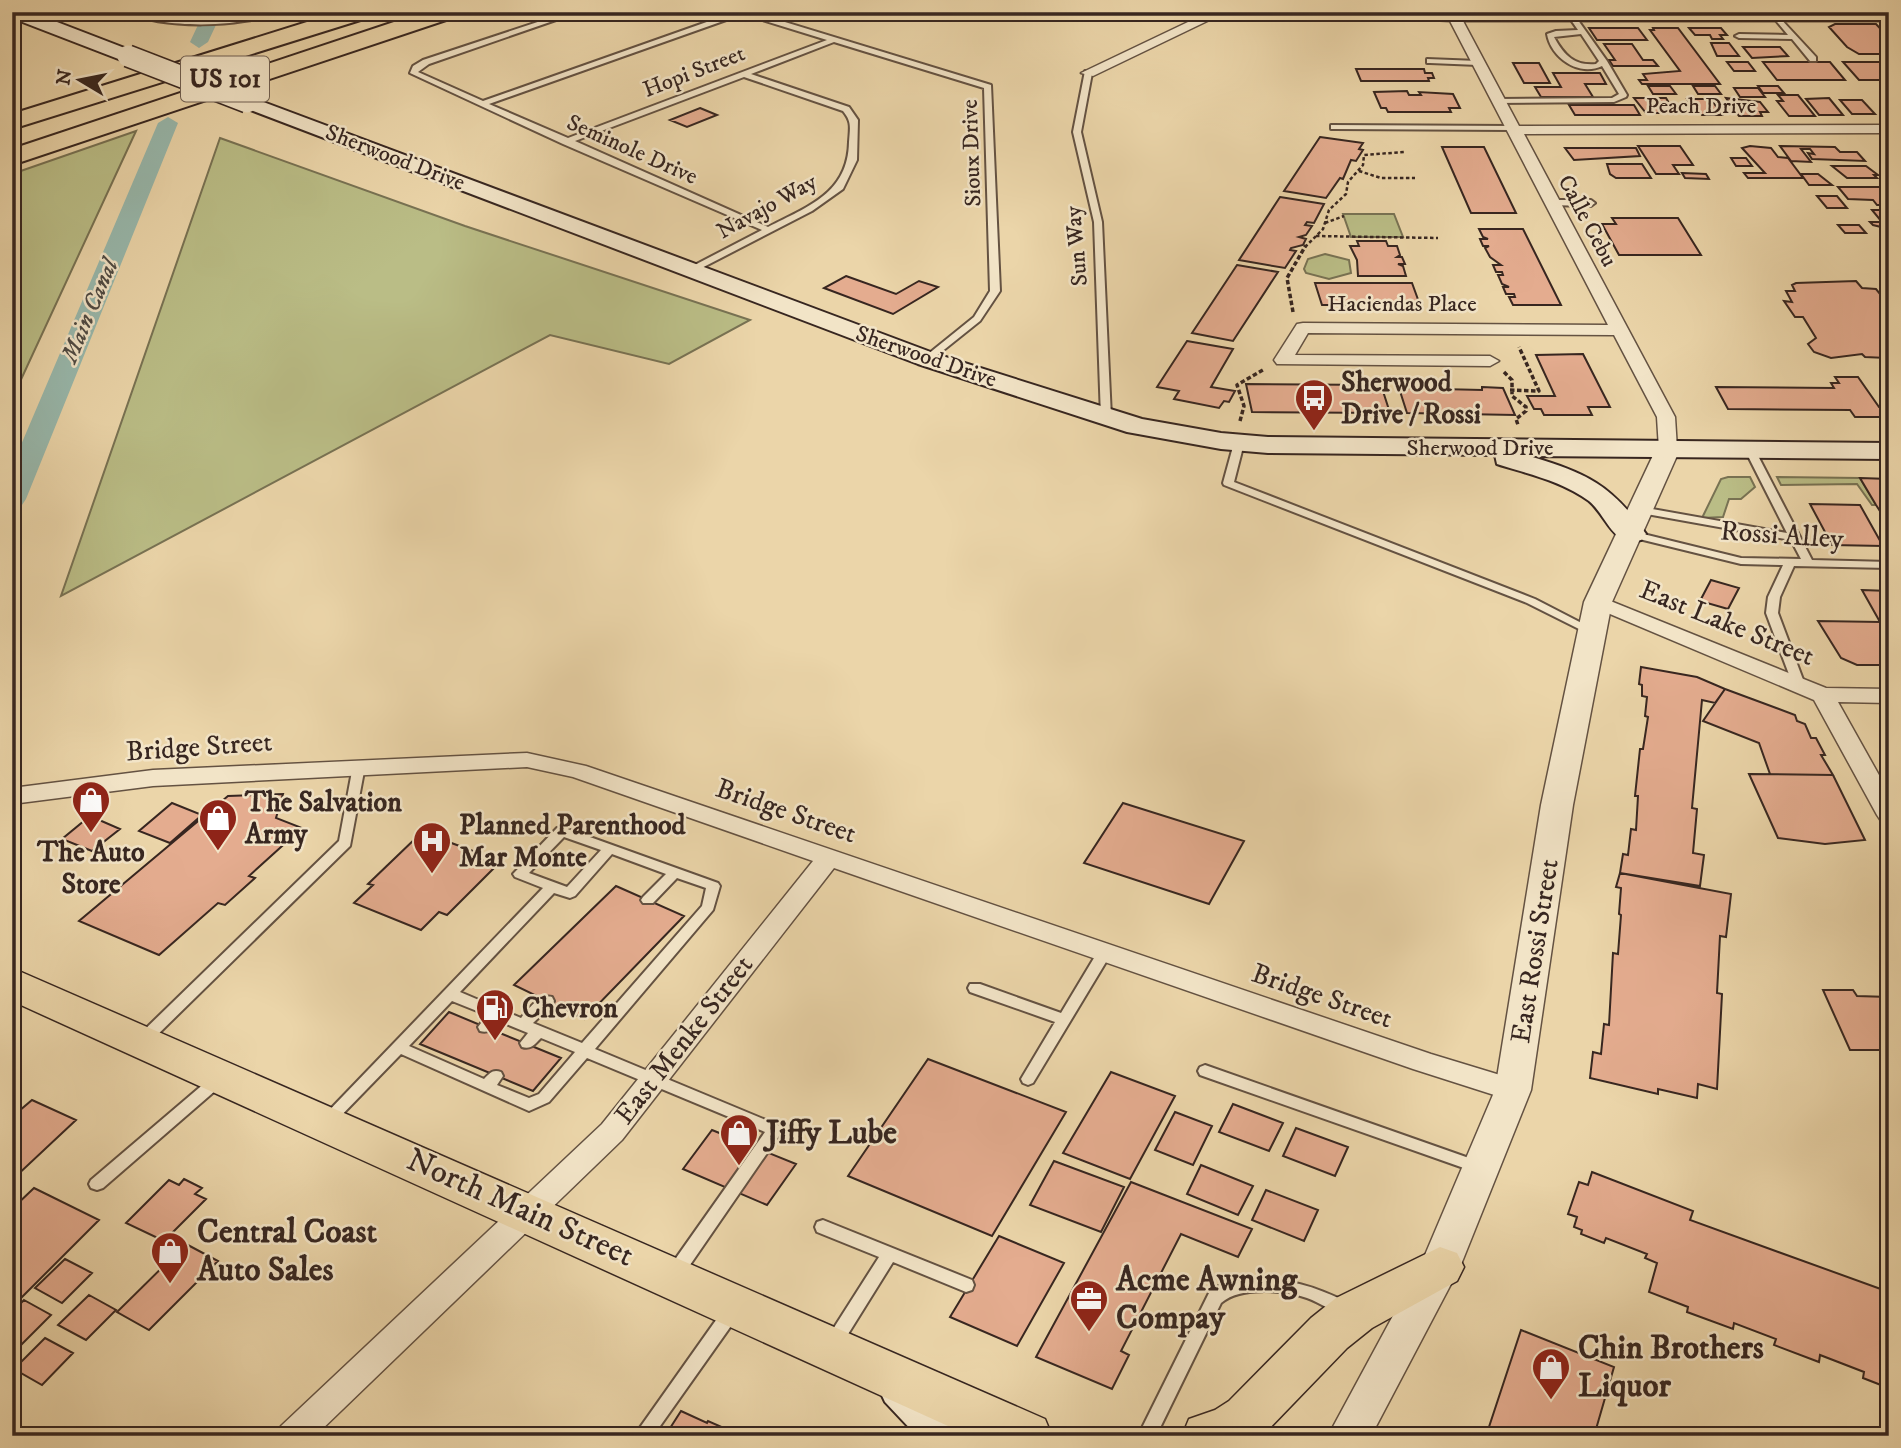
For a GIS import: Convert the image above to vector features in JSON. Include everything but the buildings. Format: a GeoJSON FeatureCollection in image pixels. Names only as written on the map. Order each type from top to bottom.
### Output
{"type":"FeatureCollection","features":[{"type":"Feature","properties":{"kind":"highway","name":"US 101"},"geometry":{"type":"LineString","coordinates":[[12,121],[362,12]]}},
{"type":"Feature","properties":{"kind":"highway","name":"US 101"},"geometry":{"type":"LineString","coordinates":[[12,145],[438,12]]}},
{"type":"Feature","properties":{"kind":"highway"},"geometry":{"type":"LineString","coordinates":[[12,157],[447,12]]}},
{"type":"Feature","properties":{"kind":"main road","name":"Sherwood Drive"},"geometry":{"type":"LineString","coordinates":[[13,12],[927,359],[1106,417],[1175,434],[1239,443],[1471,448],[1889,451]]}},
{"type":"Feature","properties":{"kind":"main road"},"geometry":{"type":"LineString","coordinates":[[1471,448],[1566,476],[1636,522]]}},
{"type":"Feature","properties":{"kind":"main road","name":"North Main Street"},"geometry":{"type":"LineString","coordinates":[[12,983],[831,1346],[1026,1436]]}},
{"type":"Feature","properties":{"kind":"main road"},"geometry":{"type":"LineString","coordinates":[[1208,1436],[1233,1427],[1247,1417],[1329,1333],[1353,1313],[1440,1268]]}},
{"type":"Feature","properties":{"kind":"main road"},"geometry":{"type":"LineString","coordinates":[[884,1371],[949,1436]]}},
{"type":"Feature","properties":{"kind":"street"},"geometry":{"type":"LineString","coordinates":[[1088,74],[1220,12]]}},
{"type":"Feature","properties":{"kind":"street"},"geometry":{"type":"LineString","coordinates":[[1348,12],[1454,17],[1889,17]]}},
{"type":"Feature","properties":{"kind":"street","name":"Calle Cebu"},"geometry":{"type":"LineString","coordinates":[[1454,17],[1666,417],[1668,449]]}},
{"type":"Feature","properties":{"kind":"street","name":"Peach Drive"},"geometry":{"type":"LineString","coordinates":[[1512,129],[1882,129]]}},
{"type":"Feature","properties":{"kind":"street"},"geometry":{"type":"LineString","coordinates":[[1882,129],[1889,145]]}},
{"type":"Feature","properties":{"kind":"street","name":"Haciendas Place"},"geometry":{"type":"LineString","coordinates":[[1283,360],[1303,328],[1620,330]]}},
{"type":"Feature","properties":{"kind":"street"},"geometry":{"type":"LineString","coordinates":[[1283,360],[1490,361]]}},
{"type":"Feature","properties":{"kind":"street","name":"East Rossi Street"},"geometry":{"type":"LineString","coordinates":[[1349,1436],[1440,1268],[1513,1090],[1557,805],[1595,617],[1668,449]]}},
{"type":"Feature","properties":{"kind":"street","name":"East Lake Street"},"geometry":{"type":"LineString","coordinates":[[1595,617],[1823,695],[1889,815]]}},
{"type":"Feature","properties":{"kind":"street"},"geometry":{"type":"LineString","coordinates":[[1823,695],[1889,695]]}},
{"type":"Feature","properties":{"kind":"street","name":"Bridge Street"},"geometry":{"type":"LineString","coordinates":[[12,796],[153,778],[359,765],[527,761],[540,763],[578,771],[1513,1090]]}},
{"type":"Feature","properties":{"kind":"street","name":"East Menke Street"},"geometry":{"type":"LineString","coordinates":[[293,1436],[612,1132],[829,858]]}},
{"type":"Feature","properties":{"kind":"lane"},"geometry":{"type":"LineString","coordinates":[[131,12],[179,21],[242,18],[274,12]]}},
{"type":"Feature","properties":{"kind":"lane"},"geometry":{"type":"LineString","coordinates":[[576,12],[426,62],[414,70],[419,76],[481,104],[743,12]]}},
{"type":"Feature","properties":{"kind":"lane","name":"Sioux Drive"},"geometry":{"type":"LineString","coordinates":[[743,12],[983,83],[989,89],[995,291],[977,320],[927,359]]}},
{"type":"Feature","properties":{"kind":"lane"},"geometry":{"type":"LineString","coordinates":[[1498,101],[1614,100],[1623,95],[1573,17]]}},
{"type":"Feature","properties":{"kind":"lane"},"geometry":{"type":"LineString","coordinates":[[1777,17],[1813,59]]}},
{"type":"Feature","properties":{"kind":"lane"},"geometry":{"type":"LineString","coordinates":[[1583,32],[1556,33],[1550,37],[1565,61],[1571,65],[1594,67],[1603,61]]}},
{"type":"Feature","properties":{"kind":"lane"},"geometry":{"type":"LineString","coordinates":[[1739,36],[1794,37]]}},
{"type":"Feature","properties":{"kind":"lane","name":"Hopi Street"},"geometry":{"type":"LineString","coordinates":[[566,142],[836,39]]}},
{"type":"Feature","properties":{"kind":"lane"},"geometry":{"type":"LineString","coordinates":[[1430,61],[1478,63]]}},
{"type":"Feature","properties":{"kind":"lane","name":"Navajo Way"},"geometry":{"type":"LineString","coordinates":[[690,271],[820,202],[839,187],[852,166],[855,120],[838,105],[743,74]]}},
{"type":"Feature","properties":{"kind":"lane","name":"Sun Way"},"geometry":{"type":"LineString","coordinates":[[1088,74],[1077,132],[1098,222],[1106,417]]}},
{"type":"Feature","properties":{"kind":"lane","name":"Seminole Drive"},"geometry":{"type":"LineString","coordinates":[[481,104],[768,230]]}},
{"type":"Feature","properties":{"kind":"lane"},"geometry":{"type":"LineString","coordinates":[[1334,127],[1512,129]]}},
{"type":"Feature","properties":{"kind":"lane"},"geometry":{"type":"LineString","coordinates":[[1551,203],[1591,203]]}},
{"type":"Feature","properties":{"kind":"lane"},"geometry":{"type":"LineString","coordinates":[[1239,443],[1228,483],[1531,601],[1595,617]]}},
{"type":"Feature","properties":{"kind":"lane"},"geometry":{"type":"LineString","coordinates":[[1750,450],[1809,564]]}},
{"type":"Feature","properties":{"kind":"lane"},"geometry":{"type":"LineString","coordinates":[[1636,522],[1794,537]]}},
{"type":"Feature","properties":{"kind":"lane","name":"Rossi Alley"},"geometry":{"type":"LineString","coordinates":[[1636,522],[1733,560],[1789,564],[1889,565]]}},
{"type":"Feature","properties":{"kind":"lane"},"geometry":{"type":"LineString","coordinates":[[1789,564],[1774,597],[1772,613],[1799,685]]}},
{"type":"Feature","properties":{"kind":"lane"},"geometry":{"type":"LineString","coordinates":[[143,1040],[345,843],[359,765]]}},
{"type":"Feature","properties":{"kind":"lane"},"geometry":{"type":"LineString","coordinates":[[398,1047],[452,1063],[491,1081],[529,1105],[544,1098],[708,907],[713,886],[676,871],[562,831],[520,874],[570,893],[610,848]]}},
{"type":"Feature","properties":{"kind":"lane"},"geometry":{"type":"LineString","coordinates":[[648,900],[676,871]]}},
{"type":"Feature","properties":{"kind":"lane"},"geometry":{"type":"LineString","coordinates":[[327,1121],[552,887]]}},
{"type":"Feature","properties":{"kind":"lane"},"geometry":{"type":"LineString","coordinates":[[1028,1079],[1105,952]]}},
{"type":"Feature","properties":{"kind":"lane"},"geometry":{"type":"LineString","coordinates":[[975,989],[1064,1020]]}},
{"type":"Feature","properties":{"kind":"lane"},"geometry":{"type":"LineString","coordinates":[[450,994],[652,1081],[775,1130],[673,1277]]}},
{"type":"Feature","properties":{"kind":"lane"},"geometry":{"type":"LineString","coordinates":[[522,1025],[547,1001]]}},
{"type":"Feature","properties":{"kind":"lane"},"geometry":{"type":"LineString","coordinates":[[485,1027],[497,1014]]}},
{"type":"Feature","properties":{"kind":"lane"},"geometry":{"type":"LineString","coordinates":[[527,1044],[538,1032]]}},
{"type":"Feature","properties":{"kind":"lane"},"geometry":{"type":"LineString","coordinates":[[1205,1071],[1481,1168]]}},
{"type":"Feature","properties":{"kind":"lane"},"geometry":{"type":"LineString","coordinates":[[97,1184],[224,1075]]}},
{"type":"Feature","properties":{"kind":"lane"},"geometry":{"type":"LineString","coordinates":[[823,1227],[966,1285]]}},
{"type":"Feature","properties":{"kind":"lane"},"geometry":{"type":"LineString","coordinates":[[831,1346],[889,1254]]}},
{"type":"Feature","properties":{"kind":"lane"},"geometry":{"type":"LineString","coordinates":[[1147,1436],[1215,1298],[1223,1290],[1265,1286],[1297,1289],[1353,1313]]}},
{"type":"Feature","properties":{"kind":"lane"},"geometry":{"type":"LineString","coordinates":[[643,1436],[736,1305]]}},
{"type":"Feature","properties":{"kind":"path"},"geometry":{"type":"LineString","coordinates":[[1325,223],[1325,216],[1344,198],[1348,182],[1359,171],[1366,153],[1404,152]]}},
{"type":"Feature","properties":{"kind":"path"},"geometry":{"type":"LineString","coordinates":[[1359,171],[1381,178],[1415,178]]}},
{"type":"Feature","properties":{"kind":"path"},"geometry":{"type":"LineString","coordinates":[[1303,328],[1294,314],[1287,278],[1307,244],[1325,223],[1344,216]]}},
{"type":"Feature","properties":{"kind":"path"},"geometry":{"type":"LineString","coordinates":[[1315,236],[1438,238]]}},
{"type":"Feature","properties":{"kind":"path"},"geometry":{"type":"LineString","coordinates":[[1510,390],[1539,391],[1511,329]]}},
{"type":"Feature","properties":{"kind":"path"},"geometry":{"type":"LineString","coordinates":[[1239,443],[1244,406],[1237,385],[1283,360]]}},
{"type":"Feature","properties":{"kind":"path"},"geometry":{"type":"LineString","coordinates":[[1490,361],[1510,376],[1510,390],[1515,400],[1526,407],[1516,419],[1528,448]]}},
{"type":"Feature","properties":{"kind":"green space"},"geometry":{"type":"Polygon","coordinates":[[[136,131],[12,399],[12,174],[136,131]]]}},
{"type":"Feature","properties":{"kind":"green space"},"geometry":{"type":"Polygon","coordinates":[[[220,138],[465,226],[750,320],[669,364],[550,335],[61,596],[220,138]]]}},
{"type":"Feature","properties":{"kind":"green space"},"geometry":{"type":"Polygon","coordinates":[[[1343,214],[1394,214],[1403,237],[1351,237],[1343,214]]]}},
{"type":"Feature","properties":{"kind":"green space"},"geometry":{"type":"Polygon","coordinates":[[[1325,254],[1349,260],[1351,273],[1329,279],[1306,273],[1304,269],[1308,259],[1325,254]]]}},
{"type":"Feature","properties":{"kind":"green space"},"geometry":{"type":"Polygon","coordinates":[[[1750,477],[1755,487],[1741,499],[1729,499],[1723,517],[1702,518],[1721,479],[1750,477]]]}},
{"type":"Feature","properties":{"kind":"green space"},"geometry":{"type":"Polygon","coordinates":[[[1777,477],[1860,478],[1876,505],[1872,505],[1857,484],[1781,485],[1777,477]]]}},
{"type":"Feature","properties":{"kind":"waterway","name":"Main Canal"},"geometry":{"type":"LineString","coordinates":[[199,42],[213,12]]}},
{"type":"Feature","properties":{"kind":"waterway","name":"Main Canal"},"geometry":{"type":"LineString","coordinates":[[12,499],[168,123]]}},
{"type":"Feature","properties":{"kind":"place","name":"Sherwood Drive / Rossi"},"geometry":{"type":"Point","coordinates":[1314,432]}},
{"type":"Feature","properties":{"kind":"place","name":"The Auto Store"},"geometry":{"type":"Point","coordinates":[91,834]}},
{"type":"Feature","properties":{"kind":"place","name":"The Salvation Army"},"geometry":{"type":"Point","coordinates":[218,852]}},
{"type":"Feature","properties":{"kind":"place","name":"Planned Parenthood Mar Monte"},"geometry":{"type":"Point","coordinates":[432,875]}},
{"type":"Feature","properties":{"kind":"place","name":"Chevron"},"geometry":{"type":"Point","coordinates":[495,1042]}},
{"type":"Feature","properties":{"kind":"place","name":"Jiffy Lube"},"geometry":{"type":"Point","coordinates":[739,1167]}},
{"type":"Feature","properties":{"kind":"place","name":"Central Coast Auto Sales"},"geometry":{"type":"Point","coordinates":[170,1285]}},
{"type":"Feature","properties":{"kind":"place","name":"Acme Awning Compay"},"geometry":{"type":"Point","coordinates":[1089,1333]}},
{"type":"Feature","properties":{"kind":"place","name":"Chin Brothers Liquor"},"geometry":{"type":"Point","coordinates":[1551,1401]}}]}
